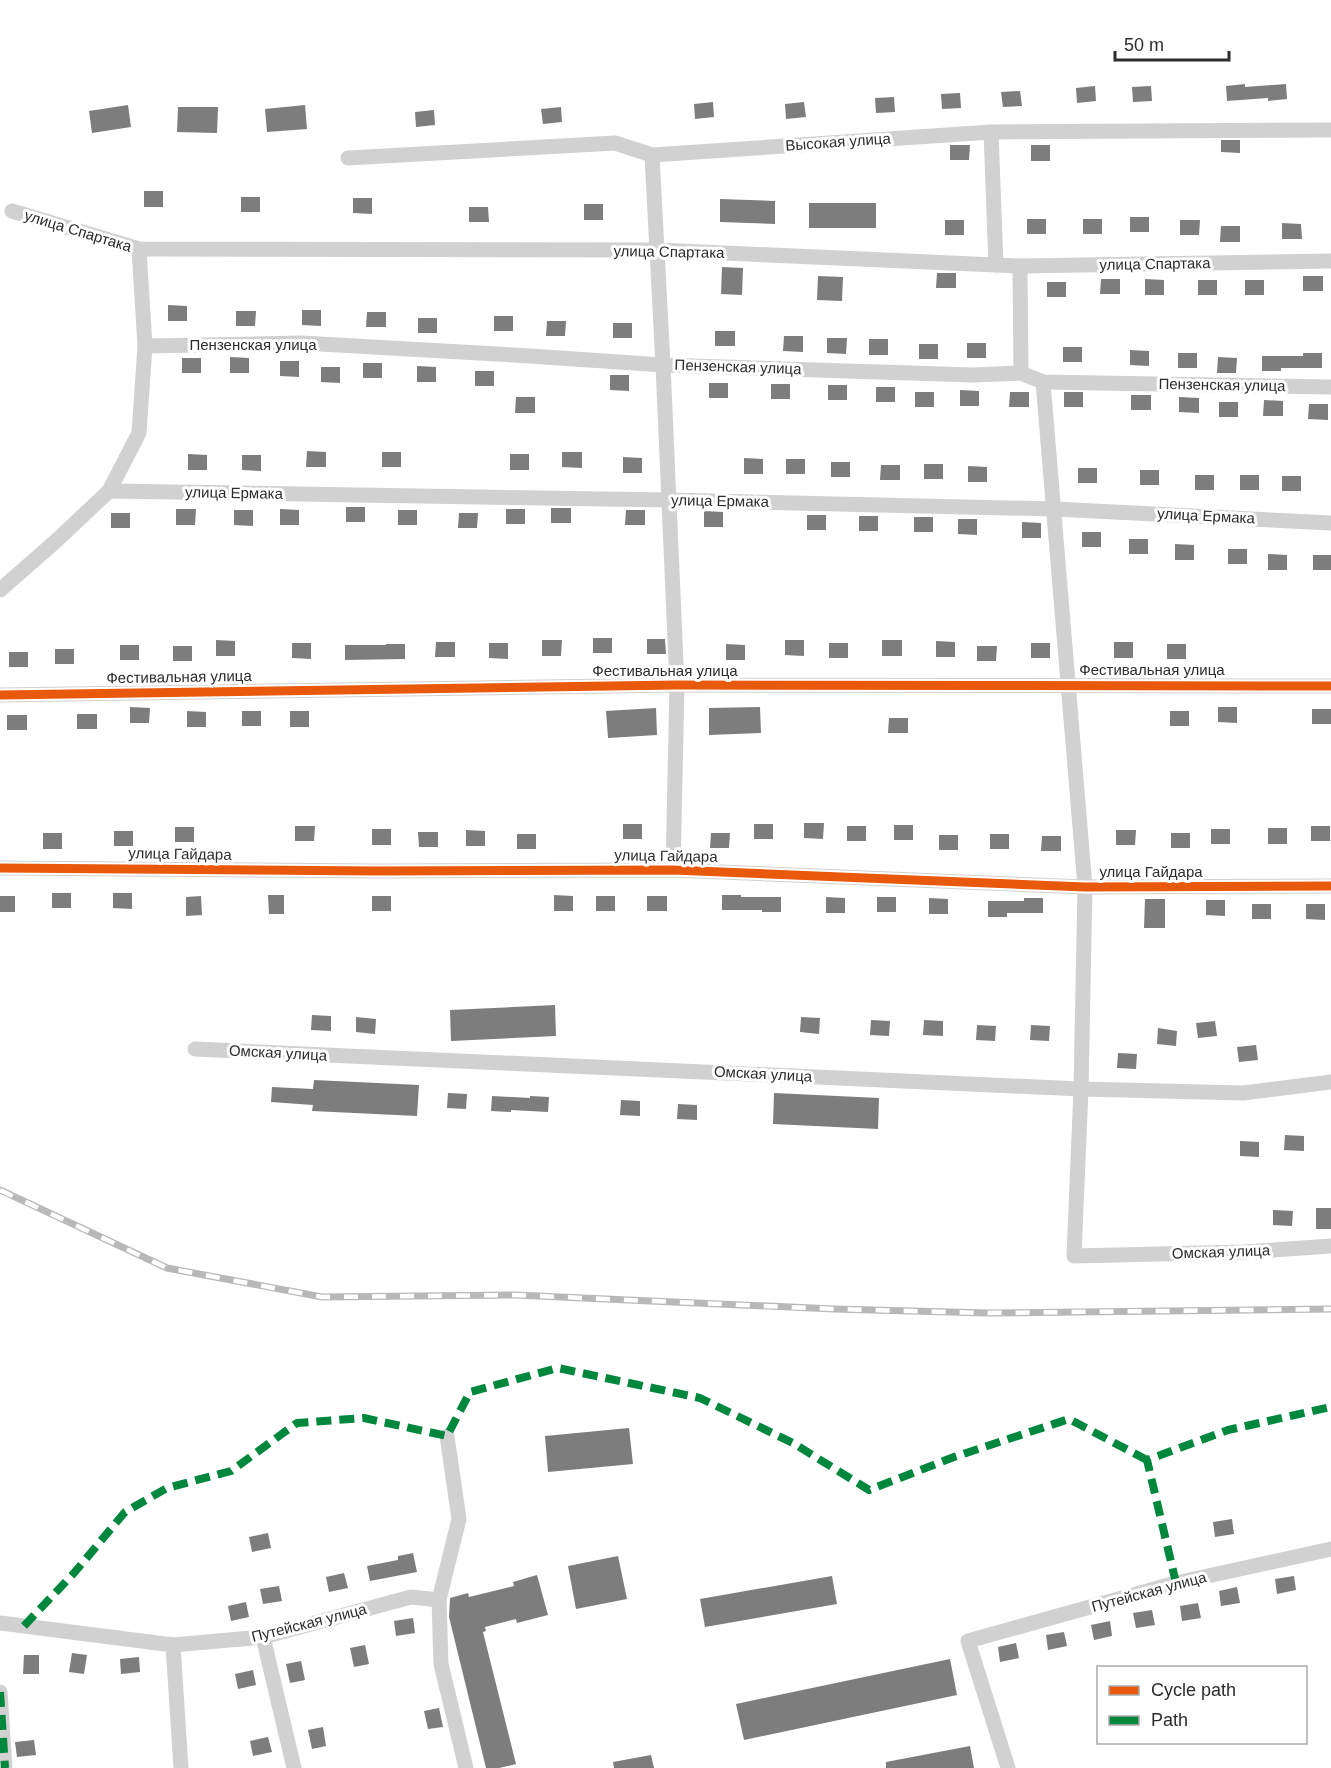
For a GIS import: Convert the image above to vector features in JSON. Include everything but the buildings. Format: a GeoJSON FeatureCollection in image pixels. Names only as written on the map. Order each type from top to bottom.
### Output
{"type":"FeatureCollection","features":[{"type":"Feature","properties":{"kind":"street","name":"Высокая улица"},"geometry":{"type":"LineString","coordinates":[[348,158],[615,143],[652,154],[991,132],[1331,130]]}},
{"type":"Feature","properties":{"kind":"street"},"geometry":{"type":"LineString","coordinates":[[991,132],[996,265]]}},
{"type":"Feature","properties":{"kind":"street"},"geometry":{"type":"LineString","coordinates":[[652,154],[677,685],[673,870]]}},
{"type":"Feature","properties":{"kind":"street","name":"улица Спартака"},"geometry":{"type":"LineString","coordinates":[[12,211],[139,249],[657,250],[1020,266],[1331,261]]}},
{"type":"Feature","properties":{"kind":"street"},"geometry":{"type":"LineString","coordinates":[[0,590],[56,542],[109,491],[139,433],[144,346],[139,249]]}},
{"type":"Feature","properties":{"kind":"street"},"geometry":{"type":"LineString","coordinates":[[1020,266],[1021,374]]}},
{"type":"Feature","properties":{"kind":"street","name":"Пензенская улица"},"geometry":{"type":"LineString","coordinates":[[144,346],[302,343],[663,365],[973,375],[1021,374],[1043,382],[1331,387]]}},
{"type":"Feature","properties":{"kind":"street"},"geometry":{"type":"LineString","coordinates":[[1043,382],[1085,887],[1081,1089]]}},
{"type":"Feature","properties":{"kind":"street","name":"улица Ермака"},"geometry":{"type":"LineString","coordinates":[[109,491],[1054,509],[1331,523]]}},
{"type":"Feature","properties":{"kind":"street","name":"Фестивальная улица"},"geometry":{"type":"LineString","coordinates":[[0,695],[677,685],[1331,686]]}},
{"type":"Feature","properties":{"kind":"street","name":"улица Гайдара"},"geometry":{"type":"LineString","coordinates":[[0,867],[376,871],[673,870],[1085,887],[1331,886]]}},
{"type":"Feature","properties":{"kind":"street","name":"Омская улица"},"geometry":{"type":"LineString","coordinates":[[195,1049],[1081,1089],[1243,1093],[1331,1082]]}},
{"type":"Feature","properties":{"kind":"street","name":"Омская улица"},"geometry":{"type":"LineString","coordinates":[[1081,1089],[1074,1256],[1244,1252],[1331,1246]]}},
{"type":"Feature","properties":{"kind":"street"},"geometry":{"type":"LineString","coordinates":[[447,1436],[459,1519],[439,1600],[441,1664],[466,1768]]}},
{"type":"Feature","properties":{"kind":"street","name":"Путейская улица"},"geometry":{"type":"LineString","coordinates":[[1008,1768],[968,1641],[1176,1583],[1331,1549]]}},
{"type":"Feature","properties":{"kind":"street","name":"Путейская улица"},"geometry":{"type":"LineString","coordinates":[[0,1623],[173,1645],[263,1637],[411,1597],[439,1600]]}},
{"type":"Feature","properties":{"kind":"street"},"geometry":{"type":"LineString","coordinates":[[263,1637],[294,1768]]}},
{"type":"Feature","properties":{"kind":"street"},"geometry":{"type":"LineString","coordinates":[[173,1645],[181,1768]]}},
{"type":"Feature","properties":{"kind":"street"},"geometry":{"type":"LineString","coordinates":[[0,1692],[5,1768]]}},
{"type":"Feature","properties":{"kind":"railway"},"geometry":{"type":"LineString","coordinates":[[0,1190],[167,1268],[322,1297],[515,1295],[834,1309],[988,1313],[1331,1309]]}},
{"type":"Feature","properties":{"kind":"marked path"},"geometry":{"type":"LineString","coordinates":[[24,1626],[74,1573],[125,1512],[167,1488],[231,1471],[297,1423],[364,1418],[447,1436],[470,1392],[558,1368],[700,1398],[793,1443],[869,1490],[954,1457],[1069,1419],[1147,1460]]}},
{"type":"Feature","properties":{"kind":"marked path"},"geometry":{"type":"LineString","coordinates":[[1176,1583],[1147,1460],[1228,1430],[1331,1407]]}},
{"type":"Feature","properties":{"kind":"marked path"},"geometry":{"type":"LineString","coordinates":[[0,1692],[5,1768]]}},
{"type":"Feature","properties":{"kind":"cycle path"},"geometry":{"type":"LineString","coordinates":[[0,695],[677,685],[1331,686]]}},
{"type":"Feature","properties":{"kind":"cycle path"},"geometry":{"type":"LineString","coordinates":[[0,868],[376,871],[673,870],[1085,887],[1331,886]]}}]}
